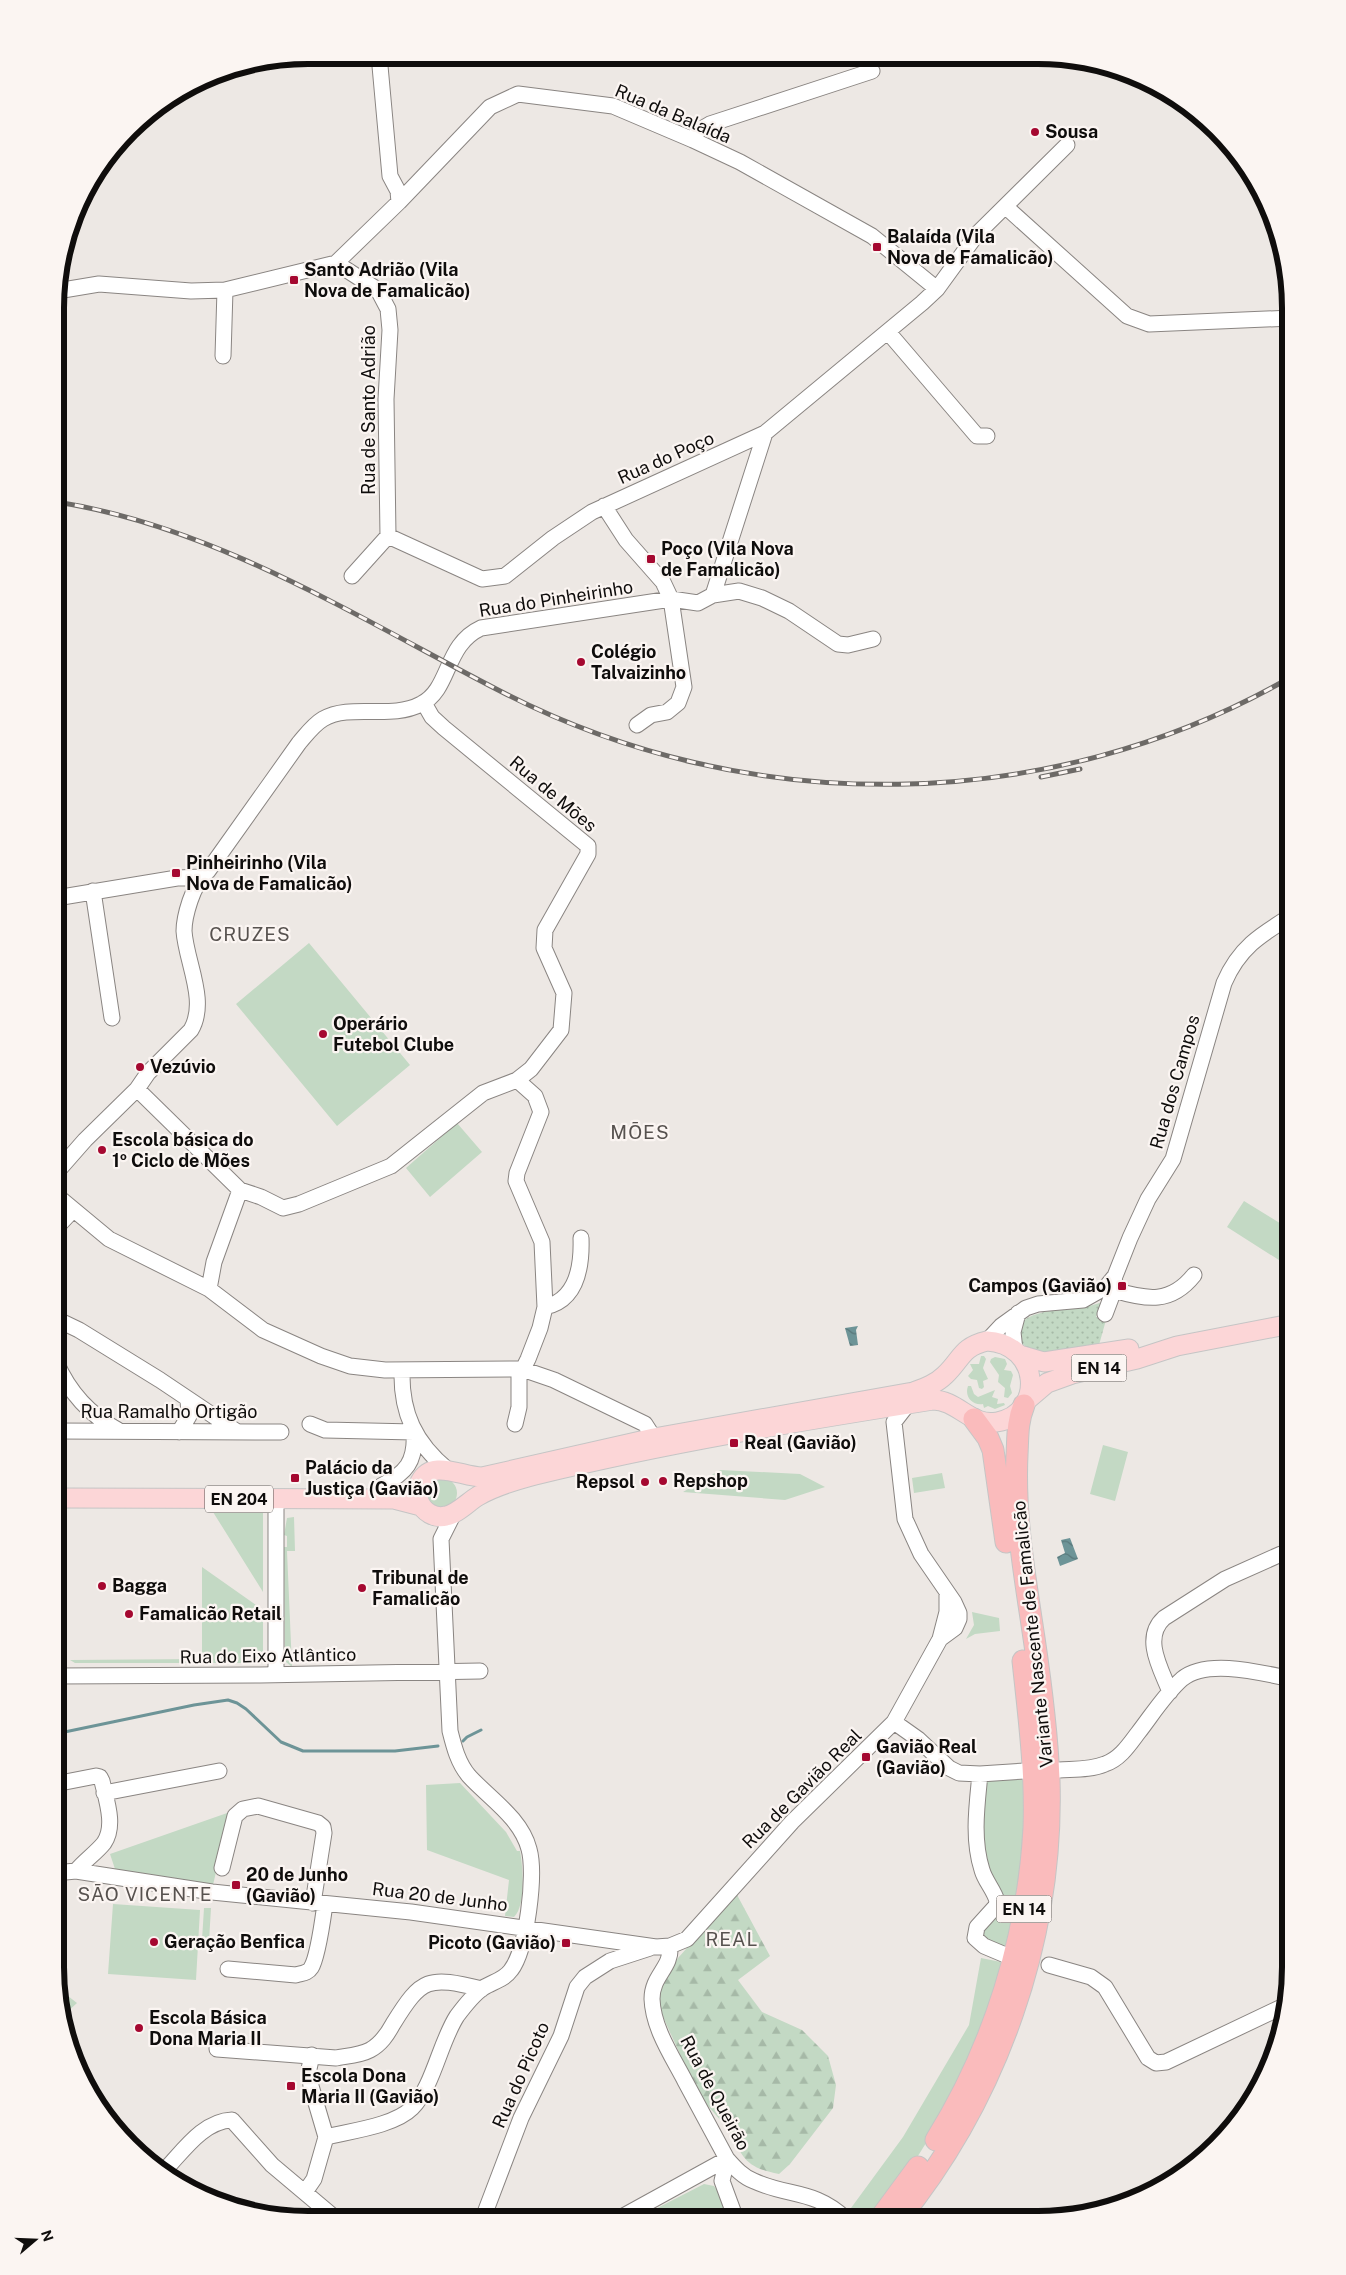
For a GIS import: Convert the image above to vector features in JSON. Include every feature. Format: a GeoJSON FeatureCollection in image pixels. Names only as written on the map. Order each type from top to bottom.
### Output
{"type":"FeatureCollection","features":[{"type":"Feature","properties":{"kind":"highway","name":"Variante Nascente de Famalicão"},"geometry":{"type":"LineString","coordinates":[[904,2211],[950,2146],[985,2081],[1004,2038],[1018,1998],[1042,1896],[1047,1852],[1049,1780],[1044,1711],[1017,1516],[1018,1420],[1025,1402]]}},
{"type":"Feature","properties":{"kind":"highway","name":"Variante Nascente de Famalicão"},"geometry":{"type":"LineString","coordinates":[[886,2211],[924,2160],[940,2134],[965,2089],[987,2040],[1016,1948],[1027,1893],[1032,1850],[1034,1805],[1032,1754],[1021,1652],[993,1450],[988,1438],[967,1415]]}},
{"type":"Feature","properties":{"kind":"main road","name":"EN 14"},"geometry":{"type":"LineString","coordinates":[[953,1366],[950,1390],[954,1401],[967,1415],[996,1422],[1012,1416],[1036,1390],[1059,1378],[1137,1359],[1177,1346],[1282,1326]]}},
{"type":"Feature","properties":{"kind":"main road","name":"EN 14"},"geometry":{"type":"LineString","coordinates":[[987,1341],[997,1342],[1044,1362],[1135,1348],[1177,1346]]}},
{"type":"Feature","properties":{"kind":"main road"},"geometry":{"type":"LineString","coordinates":[[424,1508],[418,1499],[419,1485],[427,1474],[441,1469],[472,1477],[490,1476],[654,1438],[913,1392],[929,1386],[944,1376],[966,1349],[987,1341]]}},
{"type":"Feature","properties":{"kind":"main road","name":"EN 14"},"geometry":{"type":"LineString","coordinates":[[1018,1352],[1027,1365],[1030,1376],[1030,1388],[1025,1402]]}},
{"type":"Feature","properties":{"kind":"main road"},"geometry":{"type":"LineString","coordinates":[[457,1511],[487,1492],[533,1476],[666,1446],[941,1400],[967,1415]]}},
{"type":"Feature","properties":{"kind":"main road"},"geometry":{"type":"LineString","coordinates":[[452,1472],[464,1486],[464,1502],[457,1511]]}},
{"type":"Feature","properties":{"kind":"main road","name":"EN 204"},"geometry":{"type":"LineString","coordinates":[[64,1486],[419,1485]]}},
{"type":"Feature","properties":{"kind":"main road","name":"EN 204"},"geometry":{"type":"LineString","coordinates":[[64,1498],[394,1499],[424,1508],[439,1517],[457,1511]]}},
{"type":"Feature","properties":{"kind":"street"},"geometry":{"type":"LineString","coordinates":[[380,64],[390,176],[398,191],[399,202]]}},
{"type":"Feature","properties":{"kind":"street"},"geometry":{"type":"LineString","coordinates":[[694,140],[698,131],[710,124],[872,70]]}},
{"type":"Feature","properties":{"kind":"street","name":"Rua da Balaída"},"geometry":{"type":"LineString","coordinates":[[336,263],[399,202],[490,107],[518,94],[613,106],[694,140],[740,162],[872,236],[936,289]]}},
{"type":"Feature","properties":{"kind":"street","name":"Rua do Poço"},"geometry":{"type":"LineString","coordinates":[[388,536],[482,579],[505,576],[553,538],[592,512],[765,433],[888,332],[936,289],[977,234],[1067,145]]}},
{"type":"Feature","properties":{"kind":"street"},"geometry":{"type":"LineString","coordinates":[[1006,207],[1127,316],[1149,324],[1282,318]]}},
{"type":"Feature","properties":{"kind":"street"},"geometry":{"type":"LineString","coordinates":[[64,290],[99,284],[191,291],[225,290],[336,263]]}},
{"type":"Feature","properties":{"kind":"street","name":"Rua de Santo Adrião"},"geometry":{"type":"LineString","coordinates":[[336,263],[378,290],[388,309],[390,330],[386,399],[388,536]]}},
{"type":"Feature","properties":{"kind":"street"},"geometry":{"type":"LineString","coordinates":[[223,356],[225,290]]}},
{"type":"Feature","properties":{"kind":"street"},"geometry":{"type":"LineString","coordinates":[[888,332],[977,436],[987,436]]}},
{"type":"Feature","properties":{"kind":"street"},"geometry":{"type":"LineString","coordinates":[[713,595],[765,433]]}},
{"type":"Feature","properties":{"kind":"street"},"geometry":{"type":"LineString","coordinates":[[604,506],[626,540],[663,582],[671,599],[684,687],[678,702],[667,712],[650,715],[637,724]]}},
{"type":"Feature","properties":{"kind":"street"},"geometry":{"type":"LineString","coordinates":[[352,576],[388,536]]}},
{"type":"Feature","properties":{"kind":"street","name":"Rua do Pinheirinho"},"geometry":{"type":"LineString","coordinates":[[424,703],[440,684],[452,656],[464,638],[481,628],[671,599],[698,602],[713,595],[739,591],[762,598],[789,612],[838,644],[848,645],[873,639]]}},
{"type":"Feature","properties":{"kind":"street"},"geometry":{"type":"LineString","coordinates":[[64,1165],[85,1140],[137,1089],[148,1073],[195,1024],[197,1014],[196,989],[184,930],[190,903],[201,877],[208,871],[298,743],[315,724],[332,715],[398,712],[424,703]]}},
{"type":"Feature","properties":{"kind":"street","name":"Rua de Mões"},"geometry":{"type":"LineString","coordinates":[[424,703],[432,717],[444,728],[588,846],[588,854],[545,930],[544,948],[564,993],[561,1030],[531,1068],[517,1080]]}},
{"type":"Feature","properties":{"kind":"street"},"geometry":{"type":"LineString","coordinates":[[64,897],[177,878],[201,877]]}},
{"type":"Feature","properties":{"kind":"street"},"geometry":{"type":"LineString","coordinates":[[93,892],[112,1018]]}},
{"type":"Feature","properties":{"kind":"street","name":"Rua dos Campos"},"geometry":{"type":"LineString","coordinates":[[1105,1314],[1112,1285],[1130,1238],[1148,1199],[1173,1159],[1224,983],[1231,965],[1252,942],[1282,922]]}},
{"type":"Feature","properties":{"kind":"street"},"geometry":{"type":"LineString","coordinates":[[137,1089],[240,1190],[261,1197],[283,1208],[299,1204],[392,1166],[483,1093],[517,1080],[535,1096],[541,1112],[516,1181],[542,1242],[545,1307],[540,1328],[519,1377],[519,1407],[515,1424]]}},
{"type":"Feature","properties":{"kind":"street"},"geometry":{"type":"LineString","coordinates":[[209,1289],[214,1262],[240,1190]]}},
{"type":"Feature","properties":{"kind":"street"},"geometry":{"type":"LineString","coordinates":[[64,1202],[109,1239],[209,1289],[254,1324],[282,1340],[350,1366],[402,1371],[522,1369],[554,1380],[645,1424],[654,1438]]}},
{"type":"Feature","properties":{"kind":"street"},"geometry":{"type":"LineString","coordinates":[[64,1220],[73,1210]]}},
{"type":"Feature","properties":{"kind":"street"},"geometry":{"type":"LineString","coordinates":[[545,1307],[562,1300],[575,1284],[580,1266],[582,1238]]}},
{"type":"Feature","properties":{"kind":"street"},"geometry":{"type":"LineString","coordinates":[[987,1341],[1001,1326],[1018,1313],[1038,1304],[1083,1300],[1112,1285],[1142,1298],[1161,1298],[1185,1287],[1194,1275]]}},
{"type":"Feature","properties":{"kind":"street"},"geometry":{"type":"LineString","coordinates":[[1018,1313],[1014,1332],[1018,1352]]}},
{"type":"Feature","properties":{"kind":"street"},"geometry":{"type":"LineString","coordinates":[[64,1326],[79,1330],[236,1431]]}},
{"type":"Feature","properties":{"kind":"street"},"geometry":{"type":"LineString","coordinates":[[402,1371],[403,1402],[414,1432],[428,1453],[452,1472]]}},
{"type":"Feature","properties":{"kind":"street"},"geometry":{"type":"LineString","coordinates":[[64,1377],[72,1392],[88,1409],[104,1422],[122,1432]]}},
{"type":"Feature","properties":{"kind":"street"},"geometry":{"type":"LineString","coordinates":[[179,1432],[189,1416],[188,1399]]}},
{"type":"Feature","properties":{"kind":"street"},"geometry":{"type":"LineString","coordinates":[[877,1410],[894,1422],[908,1404]]}},
{"type":"Feature","properties":{"kind":"street"},"geometry":{"type":"LineString","coordinates":[[82,1430],[88,1420],[88,1409]]}},
{"type":"Feature","properties":{"kind":"street","name":"Rua de Gavião Real"},"geometry":{"type":"LineString","coordinates":[[663,1946],[688,1939],[792,1822],[894,1722],[940,1640],[955,1628],[959,1620],[953,1613],[947,1592],[921,1554],[905,1519],[894,1422]]}},
{"type":"Feature","properties":{"kind":"street"},"geometry":{"type":"LineString","coordinates":[[310,1424],[325,1430],[414,1432]]}},
{"type":"Feature","properties":{"kind":"street","name":"Rua Ramalho Ortigão"},"geometry":{"type":"LineString","coordinates":[[64,1431],[281,1432]]}},
{"type":"Feature","properties":{"kind":"street"},"geometry":{"type":"LineString","coordinates":[[381,1486],[396,1479],[407,1468],[415,1444],[414,1432]]}},
{"type":"Feature","properties":{"kind":"street"},"geometry":{"type":"LineString","coordinates":[[276,1499],[276,1675]]}},
{"type":"Feature","properties":{"kind":"street"},"geometry":{"type":"LineString","coordinates":[[326,2137],[394,2120],[412,2108],[421,2095],[457,2016],[482,1989],[504,1978],[512,1970],[526,1927],[532,1878],[532,1862],[528,1846],[515,1823],[469,1775],[461,1764],[454,1748],[450,1731],[441,1540],[424,1508]]}},
{"type":"Feature","properties":{"kind":"street"},"geometry":{"type":"LineString","coordinates":[[441,1540],[457,1511]]}},
{"type":"Feature","properties":{"kind":"street"},"geometry":{"type":"LineString","coordinates":[[1170,1692],[1153,1646],[1156,1626],[1164,1618],[1225,1579],[1281,1554]]}},
{"type":"Feature","properties":{"kind":"street"},"geometry":{"type":"LineString","coordinates":[[1059,1770],[1091,1768],[1112,1761],[1126,1747],[1170,1692],[1188,1676],[1205,1670],[1228,1669],[1282,1677]]}},
{"type":"Feature","properties":{"kind":"street","name":"Rua do Eixo Atlântico"},"geometry":{"type":"LineString","coordinates":[[64,1676],[276,1675],[480,1671]]}},
{"type":"Feature","properties":{"kind":"street"},"geometry":{"type":"LineString","coordinates":[[894,1722],[918,1739],[949,1768],[959,1772],[980,1774],[1025,1771]]}},
{"type":"Feature","properties":{"kind":"street"},"geometry":{"type":"LineString","coordinates":[[104,1793],[219,1771]]}},
{"type":"Feature","properties":{"kind":"street"},"geometry":{"type":"LineString","coordinates":[[980,1774],[976,1822],[978,1851],[982,1871],[997,1901],[994,1908],[977,1927],[975,1938],[984,1946],[1003,1954]]}},
{"type":"Feature","properties":{"kind":"street"},"geometry":{"type":"LineString","coordinates":[[64,1782],[98,1776],[101,1778],[110,1821],[108,1836],[103,1844],[76,1871]]}},
{"type":"Feature","properties":{"kind":"street"},"geometry":{"type":"LineString","coordinates":[[222,1868],[235,1816],[243,1809],[258,1806],[318,1823],[323,1827],[314,1959],[310,1968],[305,1973],[296,1975],[228,1969]]}},
{"type":"Feature","properties":{"kind":"street","name":"Rua 20 de Junho"},"geometry":{"type":"LineString","coordinates":[[64,1872],[76,1871],[212,1892],[394,1910],[663,1946]]}},
{"type":"Feature","properties":{"kind":"street","name":"Rua do Picoto"},"geometry":{"type":"LineString","coordinates":[[486,2211],[518,2126],[561,2036],[577,1987],[585,1977],[618,1954],[623,1942]]}},
{"type":"Feature","properties":{"kind":"street","name":"Rua do Picoto"},"geometry":{"type":"LineString","coordinates":[[610,1961],[663,1946]]}},
{"type":"Feature","properties":{"kind":"street","name":"Rua de Queirão"},"geometry":{"type":"LineString","coordinates":[[663,1946],[669,1960],[655,1981],[653,1989],[655,2018],[672,2057],[727,2160],[752,2181],[820,2200],[834,2211]]}},
{"type":"Feature","properties":{"kind":"street"},"geometry":{"type":"LineString","coordinates":[[1049,1965],[1101,1983],[1148,2058],[1161,2064],[1279,2008]]}},
{"type":"Feature","properties":{"kind":"street"},"geometry":{"type":"LineString","coordinates":[[217,2049],[336,2058],[369,2051],[387,2035],[414,1992],[430,1983],[454,1982],[482,1989]]}},
{"type":"Feature","properties":{"kind":"street"},"geometry":{"type":"LineString","coordinates":[[304,2192],[314,2178],[326,2137],[311,2086],[309,2069],[312,2056]]}},
{"type":"Feature","properties":{"kind":"street"},"geometry":{"type":"LineString","coordinates":[[168,2167],[207,2126],[224,2120],[232,2120],[272,2165],[327,2211]]}},
{"type":"Feature","properties":{"kind":"street"},"geometry":{"type":"LineString","coordinates":[[633,2211],[727,2160]]}},
{"type":"Feature","properties":{"kind":"street"},"geometry":{"type":"LineString","coordinates":[[727,2160],[722,2181],[733,2211]]}},
{"type":"Feature","properties":{"kind":"green space","name":"Operário Futebol Clube"},"geometry":{"type":"Polygon","coordinates":[[[309,943],[410,1065],[337,1126],[236,1004],[309,943]]]}},
{"type":"Feature","properties":{"kind":"green space"},"geometry":{"type":"Polygon","coordinates":[[[457,1123],[482,1152],[430,1197],[406,1168],[457,1123]]]}},
{"type":"Feature","properties":{"kind":"green space"},"geometry":{"type":"Polygon","coordinates":[[[1244,1201],[1282,1224],[1282,1262],[1227,1227],[1244,1201]]]}},
{"type":"Feature","properties":{"kind":"green space"},"geometry":{"type":"Polygon","coordinates":[[[1102,1302],[1096,1317],[1106,1320],[1099,1345],[1040,1356],[1018,1341],[1020,1323],[1028,1317],[1048,1311],[1102,1302]]]}},
{"type":"Feature","properties":{"kind":"green space"},"geometry":{"type":"Polygon","coordinates":[[[981,1356],[984,1356],[986,1359],[983,1368],[988,1379],[983,1381],[984,1387],[982,1389],[979,1388],[977,1380],[971,1379],[968,1376],[973,1370],[970,1364],[979,1364],[981,1356]]]}},
{"type":"Feature","properties":{"kind":"green space"},"geometry":{"type":"Polygon","coordinates":[[[995,1357],[1005,1359],[1007,1364],[1004,1370],[1011,1371],[1013,1375],[1010,1386],[1012,1393],[1008,1398],[1004,1397],[1005,1388],[998,1382],[999,1375],[990,1362],[995,1357]]]}},
{"type":"Feature","properties":{"kind":"green space"},"geometry":{"type":"Polygon","coordinates":[[[968,1386],[971,1386],[974,1394],[978,1397],[995,1390],[992,1397],[998,1399],[997,1404],[1004,1403],[1005,1405],[995,1409],[988,1406],[984,1408],[983,1404],[976,1404],[968,1397],[968,1386]]]}},
{"type":"Feature","properties":{"kind":"green space"},"geometry":{"type":"Polygon","coordinates":[[[1103,1445],[1128,1452],[1115,1501],[1090,1494],[1103,1445]]]}},
{"type":"Feature","properties":{"kind":"green space"},"geometry":{"type":"Polygon","coordinates":[[[720,1470],[800,1474],[825,1487],[785,1500],[683,1492],[720,1470]]]}},
{"type":"Feature","properties":{"kind":"green space"},"geometry":{"type":"Polygon","coordinates":[[[942,1473],[945,1488],[914,1493],[912,1478],[942,1473]]]}},
{"type":"Feature","properties":{"kind":"green space"},"geometry":{"type":"Polygon","coordinates":[[[442,1478],[453,1482],[457,1493],[453,1504],[442,1508],[431,1504],[427,1493],[431,1482],[442,1478]]]}},
{"type":"Feature","properties":{"kind":"green space"},"geometry":{"type":"Polygon","coordinates":[[[213,1512],[263,1512],[263,1592],[213,1512]]]}},
{"type":"Feature","properties":{"kind":"green space"},"geometry":{"type":"Polygon","coordinates":[[[294,1517],[295,1551],[287,1551],[292,1667],[286,1662],[285,1658],[284,1547],[287,1547],[287,1536],[284,1535],[287,1518],[294,1517]]]}},
{"type":"Feature","properties":{"kind":"green space"},"geometry":{"type":"Polygon","coordinates":[[[202,1567],[263,1610],[263,1663],[75,1663],[70,1660],[202,1659],[202,1567]]]}},
{"type":"Feature","properties":{"kind":"green space"},"geometry":{"type":"Polygon","coordinates":[[[972,1612],[999,1618],[1000,1631],[975,1634],[966,1639],[974,1625],[972,1612]]]}},
{"type":"Feature","properties":{"kind":"green space"},"geometry":{"type":"Polygon","coordinates":[[[984,1779],[1024,1780],[1029,1822],[1011,1949],[980,1938],[984,1930],[1006,1908],[992,1879],[983,1840],[984,1779]]]}},
{"type":"Feature","properties":{"kind":"green space"},"geometry":{"type":"Polygon","coordinates":[[[460,1783],[506,1832],[517,1851],[520,1851],[523,1876],[522,1895],[518,1912],[514,1917],[505,1916],[509,1880],[427,1850],[426,1785],[460,1783]]]}},
{"type":"Feature","properties":{"kind":"green space"},"geometry":{"type":"Polygon","coordinates":[[[230,1812],[213,1885],[115,1869],[110,1854],[230,1812]]]}},
{"type":"Feature","properties":{"kind":"green space"},"geometry":{"type":"Polygon","coordinates":[[[736,1893],[770,1956],[738,1980],[762,2012],[802,2030],[828,2056],[836,2085],[833,2108],[790,2164],[779,2174],[758,2168],[746,2160],[723,2123],[707,2105],[703,2105],[659,2008],[660,1985],[678,1958],[736,1893]]]}},
{"type":"Feature","properties":{"kind":"green space","name":"Geração Benfica"},"geometry":{"type":"Polygon","coordinates":[[[113,1904],[200,1910],[196,1980],[108,1974],[113,1904]]]}},
{"type":"Feature","properties":{"kind":"green space"},"geometry":{"type":"Polygon","coordinates":[[[204,1908],[211,1908],[209,1941],[202,1940],[204,1908]]]}},
{"type":"Feature","properties":{"kind":"green space"},"geometry":{"type":"Polygon","coordinates":[[[981,1958],[1006,1963],[995,1998],[968,2066],[934,2131],[877,2211],[854,2211],[851,2208],[903,2137],[969,2025],[981,1958]]]}},
{"type":"Feature","properties":{"kind":"green space"},"geometry":{"type":"Polygon","coordinates":[[[65,1994],[77,2003],[68,2012],[65,1994]]]}},
{"type":"Feature","properties":{"kind":"green space"},"geometry":{"type":"Polygon","coordinates":[[[704,2184],[714,2186],[721,2196],[726,2211],[652,2211],[704,2184]]]}},
{"type":"Feature","properties":{"kind":"water"},"geometry":{"type":"Polygon","coordinates":[[[858,1326],[856,1330],[858,1345],[850,1346],[845,1328],[858,1326]]]}},
{"type":"Feature","properties":{"kind":"water"},"geometry":{"type":"Polygon","coordinates":[[[1070,1538],[1078,1559],[1060,1566],[1057,1557],[1065,1553],[1061,1540],[1070,1538]]]}},
{"type":"Feature","properties":{"kind":"waterway"},"geometry":{"type":"LineString","coordinates":[[64,1732],[194,1705],[228,1700],[246,1709],[281,1742],[303,1751],[395,1751],[438,1746]]}},
{"type":"Feature","properties":{"kind":"waterway"},"geometry":{"type":"LineString","coordinates":[[463,1741],[481,1730]]}},
{"type":"Feature","properties":{"kind":"railway"},"geometry":{"type":"LineString","coordinates":[[64,503],[116,514],[174,532],[231,554],[341,606],[502,692],[597,734],[695,763],[796,780],[898,784],[1000,776],[1101,756],[1198,723],[1282,681]]}},
{"type":"Feature","properties":{"kind":"railway"},"geometry":{"type":"LineString","coordinates":[[1041,777],[1080,769]]}},
{"type":"Feature","properties":{"kind":"place","name":"Sousa"},"geometry":{"type":"Point","coordinates":[1035,132]}},
{"type":"Feature","properties":{"kind":"place","name":"Balaída (Vila Nova de Famalicão)"},"geometry":{"type":"Point","coordinates":[877,247]}},
{"type":"Feature","properties":{"kind":"place","name":"Santo Adrião (Vila Nova de Famalicão)"},"geometry":{"type":"Point","coordinates":[294,280]}},
{"type":"Feature","properties":{"kind":"place","name":"Poço (Vila Nova de Famalicão)"},"geometry":{"type":"Point","coordinates":[651,559]}},
{"type":"Feature","properties":{"kind":"place","name":"Colégio Talvaizinho"},"geometry":{"type":"Point","coordinates":[581,662]}},
{"type":"Feature","properties":{"kind":"place","name":"Pinheirinho (Vila Nova de Famalicão)"},"geometry":{"type":"Point","coordinates":[176,873]}},
{"type":"Feature","properties":{"kind":"place","name":"Operário Futebol Clube"},"geometry":{"type":"Point","coordinates":[323,1034]}},
{"type":"Feature","properties":{"kind":"place","name":"Vezúvio"},"geometry":{"type":"Point","coordinates":[140,1067]}},
{"type":"Feature","properties":{"kind":"place","name":"Escola básica do 1º Ciclo de Mões"},"geometry":{"type":"Point","coordinates":[102,1150]}},
{"type":"Feature","properties":{"kind":"place","name":"Campos (Gavião)"},"geometry":{"type":"Point","coordinates":[1122,1286]}},
{"type":"Feature","properties":{"kind":"place","name":"Real (Gavião)"},"geometry":{"type":"Point","coordinates":[734,1443]}},
{"type":"Feature","properties":{"kind":"place","name":"Palácio da Justiça (Gavião)"},"geometry":{"type":"Point","coordinates":[295,1478]}},
{"type":"Feature","properties":{"kind":"place","name":"Repshop"},"geometry":{"type":"Point","coordinates":[663,1481]}},
{"type":"Feature","properties":{"kind":"place","name":"Repsol"},"geometry":{"type":"Point","coordinates":[645,1482]}},
{"type":"Feature","properties":{"kind":"place","name":"Bagga"},"geometry":{"type":"Point","coordinates":[102,1586]}},
{"type":"Feature","properties":{"kind":"place","name":"Tribunal de Famalicão"},"geometry":{"type":"Point","coordinates":[362,1588]}},
{"type":"Feature","properties":{"kind":"place","name":"Famalicão Retail"},"geometry":{"type":"Point","coordinates":[129,1614]}},
{"type":"Feature","properties":{"kind":"place","name":"Gavião Real (Gavião)"},"geometry":{"type":"Point","coordinates":[866,1757]}},
{"type":"Feature","properties":{"kind":"place","name":"20 de Junho (Gavião)"},"geometry":{"type":"Point","coordinates":[236,1885]}},
{"type":"Feature","properties":{"kind":"place","name":"Geração Benfica"},"geometry":{"type":"Point","coordinates":[154,1942]}},
{"type":"Feature","properties":{"kind":"place","name":"Picoto (Gavião)"},"geometry":{"type":"Point","coordinates":[566,1943]}},
{"type":"Feature","properties":{"kind":"place","name":"Escola Básica Dona Maria II"},"geometry":{"type":"Point","coordinates":[139,2028]}},
{"type":"Feature","properties":{"kind":"place","name":"Escola Dona Maria II (Gavião)"},"geometry":{"type":"Point","coordinates":[291,2086]}},
{"type":"Feature","properties":{"kind":"district","name":"CRUZES"},"geometry":{"type":"Point","coordinates":[250,934]}},
{"type":"Feature","properties":{"kind":"district","name":"MÕES"},"geometry":{"type":"Point","coordinates":[640,1132]}},
{"type":"Feature","properties":{"kind":"district","name":"SÃO VICENTE"},"geometry":{"type":"Point","coordinates":[145,1894]}},
{"type":"Feature","properties":{"kind":"district","name":"REAL"},"geometry":{"type":"Point","coordinates":[732,1939]}}]}
